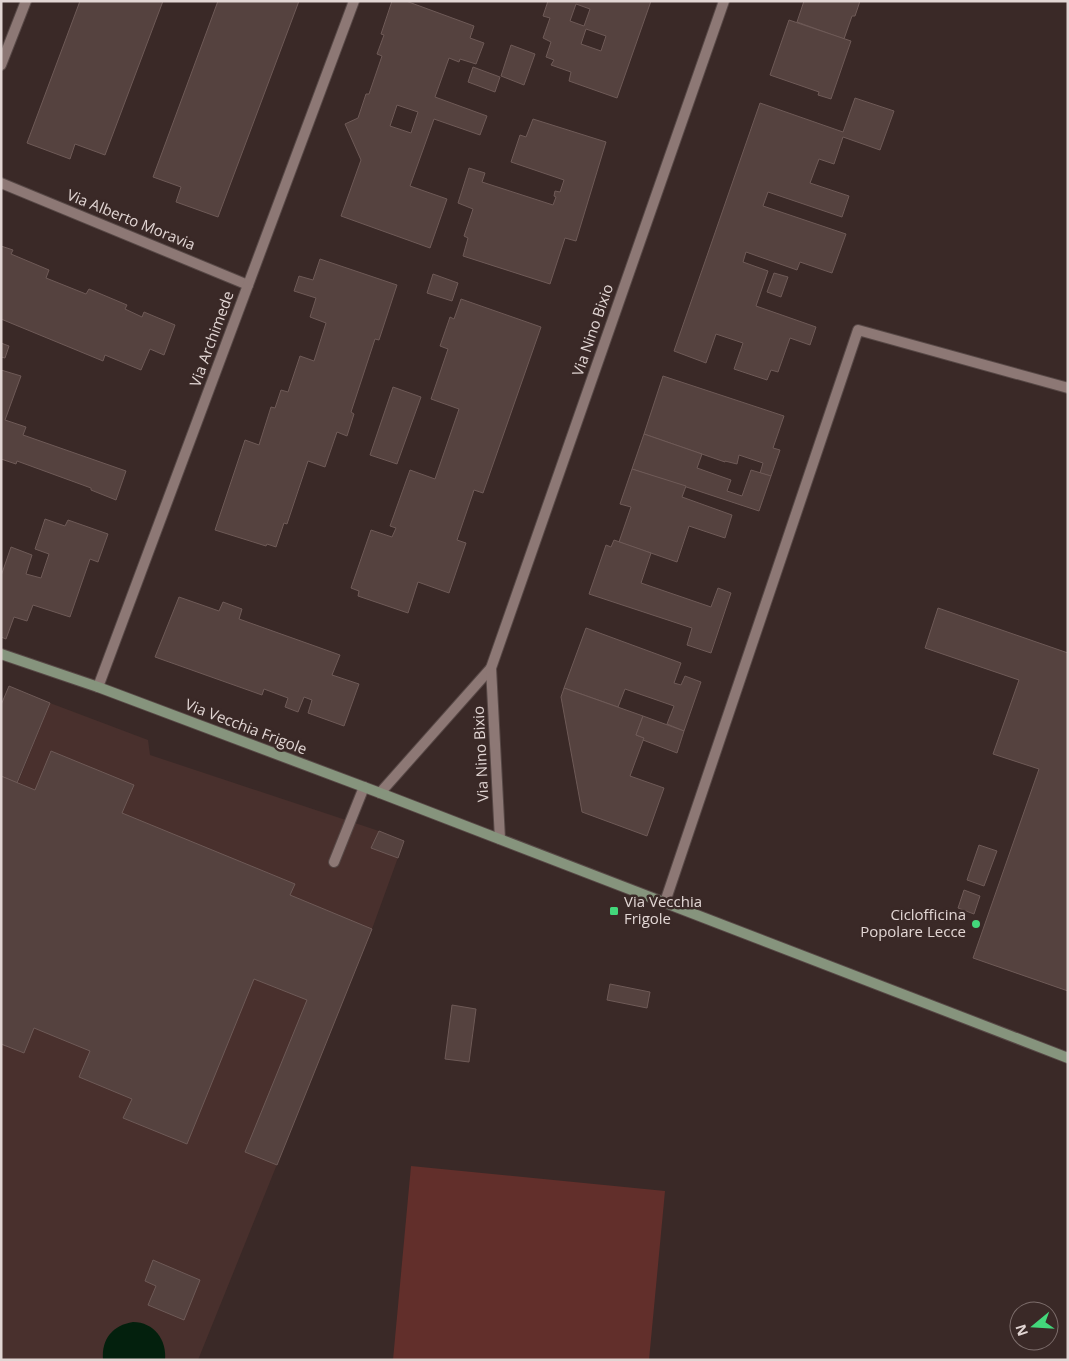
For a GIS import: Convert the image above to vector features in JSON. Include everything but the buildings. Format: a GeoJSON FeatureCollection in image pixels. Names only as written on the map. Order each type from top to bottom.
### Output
{"type":"FeatureCollection","features":[{"type":"Feature","properties":{"kind":"street"},"geometry":{"type":"LineString","coordinates":[[1,65],[26,1]]}},
{"type":"Feature","properties":{"kind":"street","name":"Via Archimede"},"geometry":{"type":"LineString","coordinates":[[98,687],[354,1]]}},
{"type":"Feature","properties":{"kind":"street","name":"Via Nino Bixio"},"geometry":{"type":"LineString","coordinates":[[500,839],[491,668],[724,1]]}},
{"type":"Feature","properties":{"kind":"street","name":"Via Alberto Moravia"},"geometry":{"type":"LineString","coordinates":[[1,183],[248,285]]}},
{"type":"Feature","properties":{"kind":"street"},"geometry":{"type":"LineString","coordinates":[[665,902],[858,330],[1068,388]]}},
{"type":"Feature","properties":{"kind":"street","name":"Via Vecchia Frigole"},"geometry":{"type":"LineString","coordinates":[[1,654],[98,687],[380,793],[1068,1058]]}},
{"type":"Feature","properties":{"kind":"street","name":"Via Nino Bixio"},"geometry":{"type":"LineString","coordinates":[[380,793],[491,668]]}},
{"type":"Feature","properties":{"kind":"street"},"geometry":{"type":"LineString","coordinates":[[334,862],[364,787]]}},
{"type":"Feature","properties":{"kind":"shaded area"},"geometry":{"type":"Polygon","coordinates":[[[50,703],[148,740],[150,755],[404,841],[372,929],[198,1360],[1,1360],[1,776],[18,783],[50,703]]]}},
{"type":"Feature","properties":{"kind":"shaded area"},"geometry":{"type":"Polygon","coordinates":[[[411,1166],[665,1191],[649,1360],[393,1360],[411,1166]]]}},
{"type":"Feature","properties":{"kind":"shaded area"},"geometry":{"type":"Polygon","coordinates":[[[133,1322],[147,1325],[158,1334],[164,1346],[165,1360],[103,1360],[104,1346],[110,1334],[120,1326],[133,1322]]]}},
{"type":"Feature","properties":{"kind":"place","name":"Via Vecchia Frigole"},"geometry":{"type":"Point","coordinates":[614,911]}},
{"type":"Feature","properties":{"kind":"place","name":"Ciclofficina Popolare Lecce"},"geometry":{"type":"Point","coordinates":[976,924]}}]}
